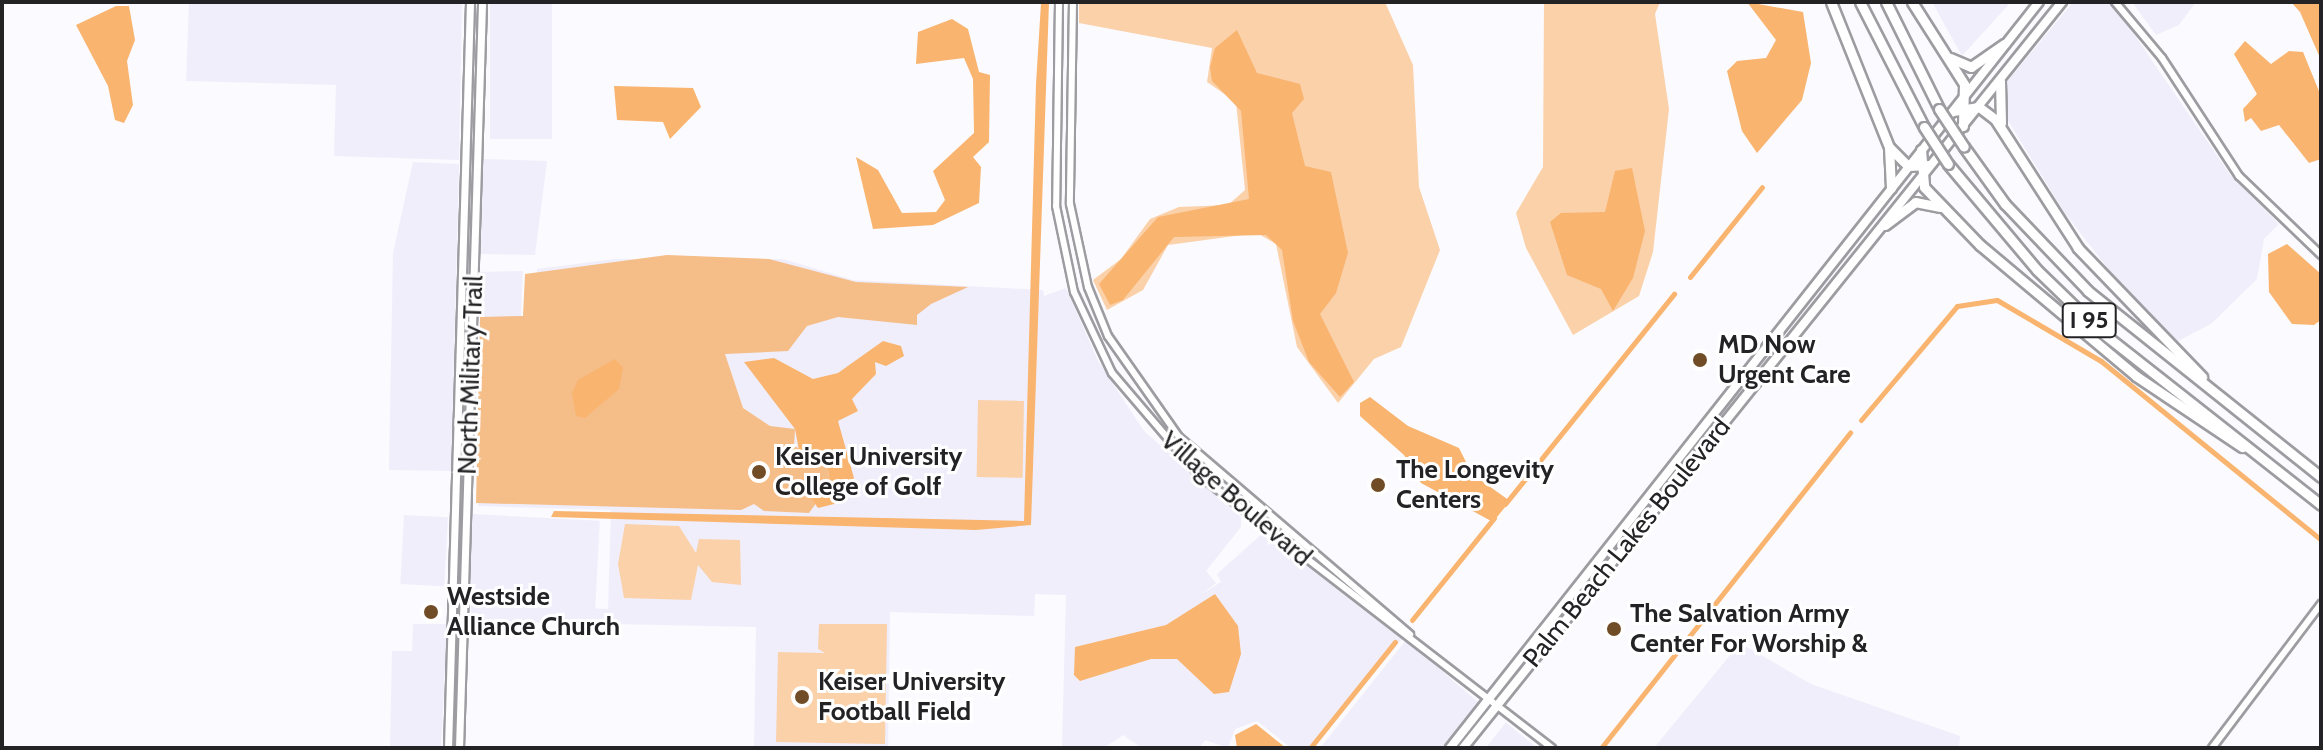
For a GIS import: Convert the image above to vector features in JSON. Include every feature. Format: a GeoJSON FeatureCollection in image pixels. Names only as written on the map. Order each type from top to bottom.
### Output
{"type":"FeatureCollection","features":[{"type":"Feature","properties":{"kind":"highway"},"geometry":{"type":"LineString","coordinates":[[1831,2],[1889,147],[1891,188]]}},
{"type":"Feature","properties":{"kind":"highway","name":"I 95"},"geometry":{"type":"LineString","coordinates":[[1860,2],[1924,127],[1948,164],[2037,270],[2100,331],[2321,505]]}},
{"type":"Feature","properties":{"kind":"highway","name":"I 95"},"geometry":{"type":"LineString","coordinates":[[1886,2],[1939,109],[1964,147],[2044,249],[2217,395],[2321,477]]}},
{"type":"Feature","properties":{"kind":"highway"},"geometry":{"type":"LineString","coordinates":[[1912,2],[1967,93],[1968,106],[1963,126]]}},
{"type":"Feature","properties":{"kind":"highway"},"geometry":{"type":"LineString","coordinates":[[1942,50],[1971,67],[2004,44]]}},
{"type":"Feature","properties":{"kind":"highway"},"geometry":{"type":"LineString","coordinates":[[2000,81],[1995,103],[2003,130]]}},
{"type":"Feature","properties":{"kind":"highway"},"geometry":{"type":"LineString","coordinates":[[1953,111],[1968,106],[1979,107],[2003,130],[2078,248],[2217,395]]}},
{"type":"Feature","properties":{"kind":"highway"},"geometry":{"type":"LineString","coordinates":[[1889,147],[1919,169],[1942,207],[2069,324],[2190,416],[2252,452]]}},
{"type":"Feature","properties":{"kind":"highway"},"geometry":{"type":"LineString","coordinates":[[1919,169],[1921,150]]}},
{"type":"Feature","properties":{"kind":"highway"},"geometry":{"type":"LineString","coordinates":[[1885,225],[1915,202],[1942,207]]}},
{"type":"Feature","properties":{"kind":"main road","name":"North Military Trail"},"geometry":{"type":"LineString","coordinates":[[448,748],[470,2]]}},
{"type":"Feature","properties":{"kind":"main road","name":"North Military Trail"},"geometry":{"type":"LineString","coordinates":[[459,748],[482,2]]}},
{"type":"Feature","properties":{"kind":"main road"},"geometry":{"type":"LineString","coordinates":[[1921,150],[2039,2]]}},
{"type":"Feature","properties":{"kind":"main road","name":"Palm Beach Lakes Boulevard"},"geometry":{"type":"LineString","coordinates":[[1450,748],[1891,188],[1919,169],[1963,126],[2062,2]]}},
{"type":"Feature","properties":{"kind":"main road"},"geometry":{"type":"LineString","coordinates":[[466,138],[477,152]]}},
{"type":"Feature","properties":{"kind":"main road"},"geometry":{"type":"LineString","coordinates":[[466,153],[477,165]]}},
{"type":"Feature","properties":{"kind":"main road","name":"Palm Beach Lakes Boulevard"},"geometry":{"type":"LineString","coordinates":[[1463,748],[1885,225],[1919,169]]}},
{"type":"Feature","properties":{"kind":"main road"},"geometry":{"type":"LineString","coordinates":[[1829,291],[1827,279],[1855,235]]}},
{"type":"Feature","properties":{"kind":"main road"},"geometry":{"type":"LineString","coordinates":[[463,249],[474,269]]}},
{"type":"Feature","properties":{"kind":"main road"},"geometry":{"type":"LineString","coordinates":[[463,265],[474,279]]}},
{"type":"Feature","properties":{"kind":"main road"},"geometry":{"type":"LineString","coordinates":[[1811,313],[1815,286]]}},
{"type":"Feature","properties":{"kind":"main road"},"geometry":{"type":"LineString","coordinates":[[452,589],[464,602]]}},
{"type":"Feature","properties":{"kind":"main road"},"geometry":{"type":"LineString","coordinates":[[449,693],[461,706]]}},
{"type":"Feature","properties":{"kind":"street","name":"Village Boulevard"},"geometry":{"type":"LineString","coordinates":[[1059,2],[1056,206],[1066,264],[1100,352],[1148,422],[1200,476],[1412,636]]}},
{"type":"Feature","properties":{"kind":"street","name":"Village Boulevard"},"geometry":{"type":"LineString","coordinates":[[1073,2],[1070,204],[1108,336],[1179,437],[1412,636],[1552,748]]}},
{"type":"Feature","properties":{"kind":"street"},"geometry":{"type":"LineString","coordinates":[[2119,3],[2239,176],[2321,255]]}},
{"type":"Feature","properties":{"kind":"street"},"geometry":{"type":"LineString","coordinates":[[2212,748],[2321,604]]}},
{"type":"Feature","properties":{"kind":"shaded area"},"geometry":{"type":"Polygon","coordinates":[[[189,2],[462,2],[459,160],[334,156],[336,85],[186,81],[189,2]]]}},
{"type":"Feature","properties":{"kind":"shaded area"},"geometry":{"type":"Polygon","coordinates":[[[490,2],[552,2],[552,139],[490,139],[490,2]]]}},
{"type":"Feature","properties":{"kind":"shaded area"},"geometry":{"type":"Polygon","coordinates":[[[1049,2],[1031,525],[976,530],[551,517],[554,511],[1024,521],[1036,84],[1041,3],[1049,2]]]}},
{"type":"Feature","properties":{"kind":"shaded area"},"geometry":{"type":"Polygon","coordinates":[[[1079,2],[1385,2],[1413,65],[1419,187],[1440,250],[1401,347],[1374,359],[1338,403],[1297,347],[1276,244],[1257,233],[1168,245],[1143,290],[1107,310],[1093,280],[1121,259],[1150,219],[1179,207],[1228,205],[1245,190],[1236,102],[1207,82],[1212,48],[1079,23],[1079,2]]]}},
{"type":"Feature","properties":{"kind":"shaded area"},"geometry":{"type":"Polygon","coordinates":[[[1544,2],[1660,2],[1655,14],[1669,109],[1653,252],[1639,296],[1573,335],[1526,248],[1516,213],[1543,167],[1544,2]]]}},
{"type":"Feature","properties":{"kind":"shaded area"},"geometry":{"type":"Polygon","coordinates":[[[1747,2],[1803,12],[1811,63],[1802,100],[1757,153],[1742,131],[1727,71],[1737,61],[1766,58],[1776,40],[1747,2]]]}},
{"type":"Feature","properties":{"kind":"shaded area"},"geometry":{"type":"Polygon","coordinates":[[[1932,2],[2011,2],[1962,56],[1932,2]]]}},
{"type":"Feature","properties":{"kind":"shaded area"},"geometry":{"type":"Polygon","coordinates":[[[2073,2],[2112,2],[2231,176],[2279,224],[2264,239],[2257,279],[2211,324],[2178,341],[2131,298],[2064,212],[2002,111],[2005,84],[2073,2]]]}},
{"type":"Feature","properties":{"kind":"shaded area"},"geometry":{"type":"Polygon","coordinates":[[[2132,2],[2196,2],[2179,25],[2156,35],[2132,2]]]}},
{"type":"Feature","properties":{"kind":"shaded area"},"geometry":{"type":"Polygon","coordinates":[[[2291,2],[2321,2],[2321,60],[2300,12],[2291,2]]]}},
{"type":"Feature","properties":{"kind":"shaded area"},"geometry":{"type":"Polygon","coordinates":[[[116,6],[129,6],[135,40],[127,61],[133,105],[124,123],[115,120],[108,86],[76,25],[116,6]]]}},
{"type":"Feature","properties":{"kind":"shaded area"},"geometry":{"type":"Polygon","coordinates":[[[952,19],[968,29],[979,72],[990,75],[989,142],[973,157],[981,167],[979,203],[933,225],[873,229],[856,157],[878,170],[902,213],[936,212],[945,200],[933,171],[974,133],[973,79],[964,58],[916,64],[918,32],[952,19]]]}},
{"type":"Feature","properties":{"kind":"shaded area"},"geometry":{"type":"Polygon","coordinates":[[[1237,30],[1257,73],[1300,84],[1304,99],[1292,113],[1305,166],[1331,172],[1348,253],[1336,293],[1320,314],[1354,382],[1340,397],[1309,362],[1293,321],[1282,250],[1266,235],[1174,237],[1123,300],[1110,305],[1099,284],[1158,217],[1249,199],[1241,111],[1212,81],[1210,67],[1215,48],[1237,30]]]}},
{"type":"Feature","properties":{"kind":"shaded area"},"geometry":{"type":"Polygon","coordinates":[[[2245,41],[2271,64],[2289,51],[2303,52],[2321,96],[2321,159],[2309,163],[2279,125],[2261,131],[2251,118],[2245,122],[2243,109],[2257,94],[2234,54],[2245,41]]]}},
{"type":"Feature","properties":{"kind":"shaded area"},"geometry":{"type":"Polygon","coordinates":[[[614,86],[693,88],[701,107],[670,139],[663,122],[617,120],[614,86]]]}},
{"type":"Feature","properties":{"kind":"shaded area"},"geometry":{"type":"Polygon","coordinates":[[[482,159],[547,161],[535,255],[481,254],[482,159]]]}},
{"type":"Feature","properties":{"kind":"shaded area"},"geometry":{"type":"Polygon","coordinates":[[[413,162],[459,164],[451,471],[389,470],[393,253],[413,162]]]}},
{"type":"Feature","properties":{"kind":"shaded area"},"geometry":{"type":"Polygon","coordinates":[[[1632,168],[1645,231],[1633,278],[1613,311],[1601,289],[1567,275],[1550,222],[1561,213],[1605,212],[1615,171],[1632,168]]]}},
{"type":"Feature","properties":{"kind":"shaded area"},"geometry":{"type":"Polygon","coordinates":[[[2287,244],[2321,274],[2321,320],[2314,325],[2292,324],[2269,292],[2268,254],[2287,244]]]}},
{"type":"Feature","properties":{"kind":"shaded area"},"geometry":{"type":"Polygon","coordinates":[[[667,255],[769,259],[856,282],[968,287],[931,304],[917,315],[917,325],[838,317],[807,326],[788,351],[725,354],[743,408],[770,426],[795,429],[794,446],[827,462],[830,484],[809,513],[764,511],[754,504],[741,510],[476,503],[480,317],[523,316],[525,274],[667,255]]]}},
{"type":"Feature","properties":{"kind":"shaded area","name":"Keiser University College of Golf"},"geometry":{"type":"Polygon","coordinates":[[[615,259],[783,259],[853,280],[1043,290],[1044,296],[1066,288],[1098,361],[1144,431],[1241,517],[1241,527],[1206,571],[1216,583],[1202,594],[1221,582],[1217,574],[1263,533],[1402,639],[1307,748],[1291,748],[1257,721],[1235,729],[1228,748],[1205,740],[1199,748],[1142,748],[1123,735],[1104,748],[1062,748],[1066,595],[1035,594],[1034,616],[890,612],[888,748],[754,748],[756,627],[471,621],[471,605],[608,609],[611,510],[478,506],[483,318],[518,317],[478,317],[478,272],[523,271],[521,317],[536,316],[537,269],[615,259]]]}},
{"type":"Feature","properties":{"kind":"shaded area"},"geometry":{"type":"Polygon","coordinates":[[[883,341],[901,346],[904,356],[886,366],[875,362],[876,374],[852,399],[858,411],[838,421],[854,478],[834,504],[818,508],[811,498],[830,484],[827,462],[801,461],[795,429],[744,362],[774,358],[813,379],[838,373],[883,341]]]}},
{"type":"Feature","properties":{"kind":"shaded area"},"geometry":{"type":"Polygon","coordinates":[[[615,359],[623,368],[619,389],[585,418],[576,416],[572,393],[578,380],[615,359]]]}},
{"type":"Feature","properties":{"kind":"shaded area"},"geometry":{"type":"Polygon","coordinates":[[[1370,397],[1408,426],[1459,448],[1472,474],[1510,501],[1493,522],[1421,483],[1404,455],[1360,416],[1360,403],[1370,397]]]}},
{"type":"Feature","properties":{"kind":"shaded area"},"geometry":{"type":"Polygon","coordinates":[[[978,400],[1024,401],[1023,478],[977,477],[978,400]]]}},
{"type":"Feature","properties":{"kind":"shaded area"},"geometry":{"type":"Polygon","coordinates":[[[472,514],[600,521],[595,611],[467,604],[472,514]]]}},
{"type":"Feature","properties":{"kind":"shaded area"},"geometry":{"type":"Polygon","coordinates":[[[404,515],[448,517],[444,586],[400,584],[404,515]]]}},
{"type":"Feature","properties":{"kind":"shaded area"},"geometry":{"type":"Polygon","coordinates":[[[625,524],[679,526],[696,553],[699,539],[740,540],[741,585],[712,582],[698,565],[691,600],[624,598],[618,564],[625,524]]]}},
{"type":"Feature","properties":{"kind":"shaded area"},"geometry":{"type":"Polygon","coordinates":[[[1215,594],[1238,626],[1241,654],[1229,692],[1214,694],[1177,659],[1151,659],[1080,681],[1074,675],[1075,647],[1166,625],[1215,594]]]}},
{"type":"Feature","properties":{"kind":"shaded area"},"geometry":{"type":"Polygon","coordinates":[[[413,624],[447,624],[441,748],[390,748],[392,651],[412,651],[413,624]]]}},
{"type":"Feature","properties":{"kind":"shaded area"},"geometry":{"type":"Polygon","coordinates":[[[819,624],[887,624],[885,744],[776,742],[778,652],[825,653],[818,649],[819,624]]]}},
{"type":"Feature","properties":{"kind":"shaded area"},"geometry":{"type":"Polygon","coordinates":[[[1406,640],[1479,703],[1470,716],[1444,748],[1320,748],[1406,640]]]}},
{"type":"Feature","properties":{"kind":"shaded area"},"geometry":{"type":"Polygon","coordinates":[[[1740,643],[1811,684],[1960,736],[1959,748],[1654,748],[1740,643]]]}},
{"type":"Feature","properties":{"kind":"shaded area"},"geometry":{"type":"Polygon","coordinates":[[[1506,722],[1509,725],[1537,748],[1486,748],[1506,722]]]}},
{"type":"Feature","properties":{"kind":"shaded area"},"geometry":{"type":"Polygon","coordinates":[[[1256,724],[1286,748],[1237,748],[1235,735],[1256,724]]]}},
{"type":"Feature","properties":{"kind":"waterway"},"geometry":{"type":"LineString","coordinates":[[1690,277],[1762,187]]}},
{"type":"Feature","properties":{"kind":"waterway"},"geometry":{"type":"LineString","coordinates":[[1505,504],[1674,294]]}},
{"type":"Feature","properties":{"kind":"waterway"},"geometry":{"type":"LineString","coordinates":[[1861,420],[1957,306],[1997,300],[2101,361],[2321,540]]}},
{"type":"Feature","properties":{"kind":"waterway"},"geometry":{"type":"LineString","coordinates":[[1601,748],[1850,433]]}},
{"type":"Feature","properties":{"kind":"waterway"},"geometry":{"type":"LineString","coordinates":[[1412,620],[1494,518]]}},
{"type":"Feature","properties":{"kind":"waterway"},"geometry":{"type":"LineString","coordinates":[[1310,748],[1395,642]]}},
{"type":"Feature","properties":{"kind":"place","name":"MD Now Urgent Care"},"geometry":{"type":"Point","coordinates":[1700,360]}},
{"type":"Feature","properties":{"kind":"place","name":"Keiser University College of Golf"},"geometry":{"type":"Point","coordinates":[759,472]}},
{"type":"Feature","properties":{"kind":"place","name":"The Longevity Centers"},"geometry":{"type":"Point","coordinates":[1378,485]}},
{"type":"Feature","properties":{"kind":"place","name":"Westside Alliance Church"},"geometry":{"type":"Point","coordinates":[431,612]}},
{"type":"Feature","properties":{"kind":"place","name":"The Salvation Army Center For Worship &"},"geometry":{"type":"Point","coordinates":[1614,629]}},
{"type":"Feature","properties":{"kind":"place","name":"Keiser University Football Field"},"geometry":{"type":"Point","coordinates":[802,697]}}]}
